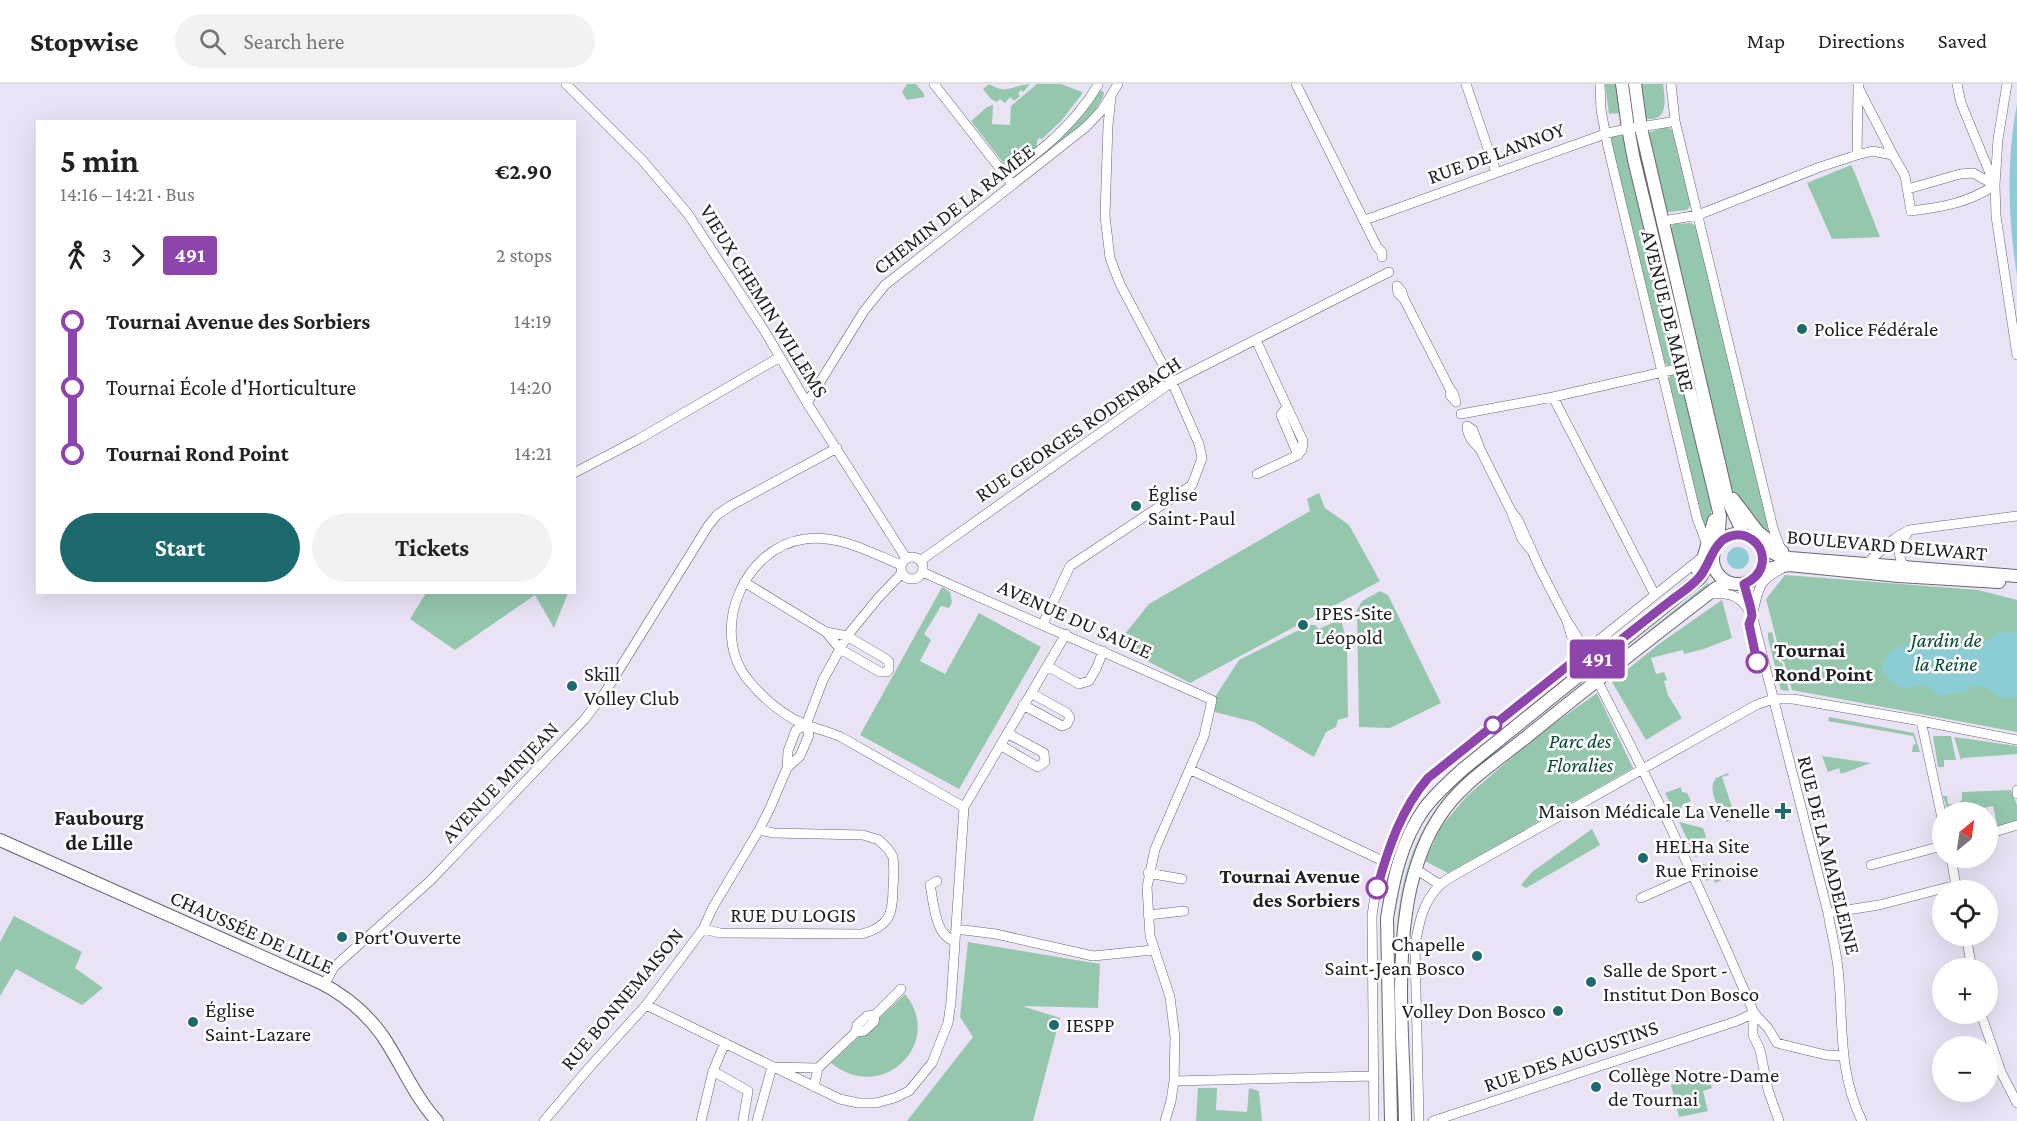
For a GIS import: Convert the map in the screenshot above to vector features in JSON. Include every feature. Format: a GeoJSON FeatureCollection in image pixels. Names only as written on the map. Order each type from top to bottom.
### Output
{"type":"FeatureCollection","features":[{"type":"Feature","properties":{"kind":"main road","name":"AVENUE DE MAIRE"},"geometry":{"type":"LineString","coordinates":[[1622,84],[1628,128],[1717,506],[1708,553]]}},
{"type":"Feature","properties":{"kind":"main road","name":"AVENUE DE MAIRE"},"geometry":{"type":"LineString","coordinates":[[1635,84],[1641,128],[1728,501],[1744,535]]}},
{"type":"Feature","properties":{"kind":"main road"},"geometry":{"type":"LineString","coordinates":[[1726,487],[1758,532],[1786,558]]}},
{"type":"Feature","properties":{"kind":"main road"},"geometry":{"type":"LineString","coordinates":[[1391,1121],[1387,918],[1392,887],[1411,832],[1423,810],[1438,792],[1463,769],[1700,578],[1708,553],[1729,536],[1744,535],[1757,544],[1762,558],[1759,572],[1755,577],[1744,584],[1729,583],[1719,586],[1502,756],[1452,800],[1438,818],[1416,871],[1406,911],[1402,955],[1405,1121]]}},
{"type":"Feature","properties":{"kind":"main road","name":"BOULEVARD DELWART"},"geometry":{"type":"LineString","coordinates":[[1757,544],[1786,558],[1907,576],[2017,583]]}},
{"type":"Feature","properties":{"kind":"main road"},"geometry":{"type":"LineString","coordinates":[[1708,553],[1717,573],[1729,583]]}},
{"type":"Feature","properties":{"kind":"main road","name":"BOULEVARD DELWART"},"geometry":{"type":"LineString","coordinates":[[1759,572],[1776,567],[1786,558],[2017,576]]}},
{"type":"Feature","properties":{"kind":"main road","name":"CHAUSSÉE DE LILLE"},"geometry":{"type":"LineString","coordinates":[[0,840],[324,985],[360,1010],[373,1024],[421,1101],[437,1121]]}},
{"type":"Feature","properties":{"kind":"street","name":"VIEUX CHEMIN WILLEMS"},"geometry":{"type":"LineString","coordinates":[[566,84],[643,161],[688,214],[837,448],[903,565]]}},
{"type":"Feature","properties":{"kind":"street"},"geometry":{"type":"LineString","coordinates":[[934,84],[1010,181],[1080,113],[1099,84]]}},
{"type":"Feature","properties":{"kind":"street"},"geometry":{"type":"LineString","coordinates":[[1296,84],[1377,247],[1382,252],[1389,272],[1402,292],[1450,389],[1450,395],[1456,402],[1467,426],[1473,430],[1480,449],[1511,511],[1518,520],[1530,549],[1567,621],[1593,662]]}},
{"type":"Feature","properties":{"kind":"street"},"geometry":{"type":"LineString","coordinates":[[1466,84],[1496,172]]}},
{"type":"Feature","properties":{"kind":"street","name":"AVENUE DE MAIRE"},"geometry":{"type":"LineString","coordinates":[[1600,84],[1605,134],[1698,523],[1708,553]]}},
{"type":"Feature","properties":{"kind":"street"},"geometry":{"type":"LineString","coordinates":[[1671,84],[1675,121],[1773,528],[1786,558]]}},
{"type":"Feature","properties":{"kind":"street"},"geometry":{"type":"LineString","coordinates":[[1957,84],[1961,103],[1995,185]]}},
{"type":"Feature","properties":{"kind":"street"},"geometry":{"type":"LineString","coordinates":[[2007,84],[1998,139],[1995,185],[1996,216],[2017,355]]}},
{"type":"Feature","properties":{"kind":"street","name":"CHEMIN DE LA RAMÉE"},"geometry":{"type":"LineString","coordinates":[[807,403],[864,311],[885,285],[1010,181],[1091,122],[1111,97],[1114,85]]}},
{"type":"Feature","properties":{"kind":"street"},"geometry":{"type":"LineString","coordinates":[[1858,86],[1905,176],[1911,211],[1976,198],[1995,185]]}},
{"type":"Feature","properties":{"kind":"street"},"geometry":{"type":"LineString","coordinates":[[1857,154],[1858,86]]}},
{"type":"Feature","properties":{"kind":"street"},"geometry":{"type":"LineString","coordinates":[[1044,624],[1070,566],[1192,485],[1202,458],[1200,444],[1172,382],[1120,284],[1110,258],[1105,216],[1111,97]]}},
{"type":"Feature","properties":{"kind":"street","name":"RUE DE LANNOY"},"geometry":{"type":"LineString","coordinates":[[1365,220],[1605,134],[1675,121]]}},
{"type":"Feature","properties":{"kind":"street","name":"AVENUE DE MAIRE"},"geometry":{"type":"LineString","coordinates":[[1663,221],[1698,215],[1857,154],[1872,151],[1893,155]]}},
{"type":"Feature","properties":{"kind":"street"},"geometry":{"type":"LineString","coordinates":[[1908,189],[1960,174],[1973,173],[1995,185]]}},
{"type":"Feature","properties":{"kind":"street","name":"RUE GEORGES RODENBACH"},"geometry":{"type":"LineString","coordinates":[[920,561],[1172,382],[1389,272]]}},
{"type":"Feature","properties":{"kind":"street"},"geometry":{"type":"LineString","coordinates":[[1256,340],[1287,407],[1281,416],[1298,455],[1257,474]]}},
{"type":"Feature","properties":{"kind":"street"},"geometry":{"type":"LineString","coordinates":[[576,472],[639,439],[780,357]]}},
{"type":"Feature","properties":{"kind":"street"},"geometry":{"type":"LineString","coordinates":[[1461,414],[1685,367]]}},
{"type":"Feature","properties":{"kind":"street"},"geometry":{"type":"LineString","coordinates":[[1553,396],[1655,595]]}},
{"type":"Feature","properties":{"kind":"street","name":"AVENUE MINJEAN"},"geometry":{"type":"LineString","coordinates":[[324,985],[334,968],[430,880],[584,720],[604,694],[717,515],[837,448]]}},
{"type":"Feature","properties":{"kind":"street"},"geometry":{"type":"LineString","coordinates":[[1867,563],[1895,537],[1909,530],[2017,516]]}},
{"type":"Feature","properties":{"kind":"street"},"geometry":{"type":"LineString","coordinates":[[1904,567],[1899,556],[1899,547],[1909,530]]}},
{"type":"Feature","properties":{"kind":"street"},"geometry":{"type":"LineString","coordinates":[[903,565],[914,557],[920,561],[922,572],[918,577],[911,579],[903,565],[845,543],[805,539],[786,544],[755,566],[744,582],[734,605],[731,624],[732,644],[737,661],[746,678],[760,693],[791,718],[838,736],[964,807]]}},
{"type":"Feature","properties":{"kind":"street"},"geometry":{"type":"LineString","coordinates":[[1374,1121],[1371,924],[1375,897],[1385,862],[1407,807],[1428,778],[1708,553]]}},
{"type":"Feature","properties":{"kind":"street","name":"BOULEVARD DELWART"},"geometry":{"type":"LineString","coordinates":[[1752,616],[1760,585],[1786,558]]}},
{"type":"Feature","properties":{"kind":"street","name":"RUE BONNEMAISON"},"geometry":{"type":"LineString","coordinates":[[544,1121],[646,1005],[703,929],[759,830],[787,768],[788,751],[796,730],[806,725],[823,680],[847,636],[903,565]]}},
{"type":"Feature","properties":{"kind":"street","name":"AVENUE DU SAULE"},"geometry":{"type":"LineString","coordinates":[[922,572],[1212,700],[1204,736],[1191,770]]}},
{"type":"Feature","properties":{"kind":"street"},"geometry":{"type":"LineString","coordinates":[[744,582],[826,632],[840,649],[879,672],[887,672],[889,669],[890,665],[886,659],[847,636],[826,632]]}},
{"type":"Feature","properties":{"kind":"street","name":"RUE DE LA MADELEINE"},"geometry":{"type":"LineString","coordinates":[[1744,584],[1828,914],[1838,967],[1844,1066],[1854,1104],[1862,1121]]}},
{"type":"Feature","properties":{"kind":"street"},"geometry":{"type":"LineString","coordinates":[[1709,594],[1733,594],[1742,600],[1752,616]]}},
{"type":"Feature","properties":{"kind":"street"},"geometry":{"type":"LineString","coordinates":[[646,1005],[840,1099],[858,1103],[876,1103],[909,1091],[932,1063],[948,1023],[964,807],[1066,634]]}},
{"type":"Feature","properties":{"kind":"street"},"geometry":{"type":"LineString","coordinates":[[1047,666],[1079,684],[1089,681],[1103,651]]}},
{"type":"Feature","properties":{"kind":"street"},"geometry":{"type":"LineString","coordinates":[[1597,680],[1643,768],[1717,925],[1754,1013],[1768,1028],[1777,1043]]}},
{"type":"Feature","properties":{"kind":"street"},"geometry":{"type":"LineString","coordinates":[[1023,705],[1062,726],[1067,724],[1070,718],[1067,713],[1030,693]]}},
{"type":"Feature","properties":{"kind":"street"},"geometry":{"type":"LineString","coordinates":[[1419,1121],[1415,946],[1419,920],[1425,905],[1440,885],[1643,768],[1756,705],[1773,699],[1793,699],[2017,740]]}},
{"type":"Feature","properties":{"kind":"street"},"geometry":{"type":"LineString","coordinates":[[1921,721],[1939,802]]}},
{"type":"Feature","properties":{"kind":"street"},"geometry":{"type":"LineString","coordinates":[[1000,745],[1038,767],[1045,762],[1044,753],[1007,733]]}},
{"type":"Feature","properties":{"kind":"street"},"geometry":{"type":"LineString","coordinates":[[1165,1121],[1174,1081],[1175,1037],[1170,997],[1153,950],[1146,901],[1148,873],[1160,837],[1191,770],[1385,862]]}},
{"type":"Feature","properties":{"kind":"street"},"geometry":{"type":"LineString","coordinates":[[1998,831],[2017,825]]}},
{"type":"Feature","properties":{"kind":"street","name":"RUE DU LOGIS"},"geometry":{"type":"LineString","coordinates":[[703,929],[720,933],[862,934],[874,931],[883,925],[892,914],[893,857],[879,840],[862,835],[774,833],[759,830]]}},
{"type":"Feature","properties":{"kind":"street"},"geometry":{"type":"LineString","coordinates":[[1871,865],[1932,849]]}},
{"type":"Feature","properties":{"kind":"street"},"geometry":{"type":"LineString","coordinates":[[1416,871],[1440,885]]}},
{"type":"Feature","properties":{"kind":"street"},"geometry":{"type":"LineString","coordinates":[[1148,873],[1182,879]]}},
{"type":"Feature","properties":{"kind":"street"},"geometry":{"type":"LineString","coordinates":[[1641,897],[1693,875]]}},
{"type":"Feature","properties":{"kind":"street"},"geometry":{"type":"LineString","coordinates":[[937,881],[930,885],[941,933],[948,940],[955,941]]}},
{"type":"Feature","properties":{"kind":"street"},"geometry":{"type":"LineString","coordinates":[[1828,914],[1932,893]]}},
{"type":"Feature","properties":{"kind":"street"},"geometry":{"type":"LineString","coordinates":[[1148,915],[1184,911]]}},
{"type":"Feature","properties":{"kind":"street"},"geometry":{"type":"LineString","coordinates":[[956,929],[996,934],[1093,956],[1153,950]]}},
{"type":"Feature","properties":{"kind":"street"},"geometry":{"type":"LineString","coordinates":[[814,1088],[818,1068],[856,1032],[862,1020],[867,1016],[875,1015],[901,990]]}},
{"type":"Feature","properties":{"kind":"street"},"geometry":{"type":"LineString","coordinates":[[1754,1013],[1753,1035],[1760,1050],[1768,1090],[1779,1121]]}},
{"type":"Feature","properties":{"kind":"street","name":"RUE DES AUGUSTINS"},"geometry":{"type":"LineString","coordinates":[[1433,1121],[1737,1021],[1754,1013]]}},
{"type":"Feature","properties":{"kind":"street"},"geometry":{"type":"LineString","coordinates":[[1984,1024],[2001,1072],[2017,1103]]}},
{"type":"Feature","properties":{"kind":"street"},"geometry":{"type":"LineString","coordinates":[[701,1121],[713,1071],[725,1043]]}},
{"type":"Feature","properties":{"kind":"street"},"geometry":{"type":"LineString","coordinates":[[1760,1050],[1777,1043],[1826,1055],[1843,1056]]}},
{"type":"Feature","properties":{"kind":"street"},"geometry":{"type":"LineString","coordinates":[[772,1067],[818,1068]]}},
{"type":"Feature","properties":{"kind":"street"},"geometry":{"type":"LineString","coordinates":[[757,1121],[772,1067]]}},
{"type":"Feature","properties":{"kind":"street"},"geometry":{"type":"LineString","coordinates":[[713,1071],[748,1091],[743,1121]]}},
{"type":"Feature","properties":{"kind":"street"},"geometry":{"type":"LineString","coordinates":[[1174,1081],[1373,1076]]}},
{"type":"Feature","properties":{"kind":"street"},"geometry":{"type":"LineString","coordinates":[[1466,1110],[1470,1121]]}},
{"type":"Feature","properties":{"kind":"green space"},"geometry":{"type":"Polygon","coordinates":[[[907,84],[916,84],[924,97],[907,100],[902,92],[907,84]]]}},
{"type":"Feature","properties":{"kind":"green space"},"geometry":{"type":"Polygon","coordinates":[[[989,84],[1006,89],[1030,84],[1023,92],[1021,90],[1018,93],[1020,96],[1014,101],[1010,97],[1005,103],[1000,99],[997,102],[991,99],[983,89],[989,84]]]}},
{"type":"Feature","properties":{"kind":"green space"},"geometry":{"type":"Polygon","coordinates":[[[1037,84],[1061,84],[1082,92],[1082,94],[1061,121],[1042,139],[1038,138],[1036,149],[1008,169],[971,121],[987,107],[993,105],[992,124],[1010,125],[1011,106],[1037,84]]]}},
{"type":"Feature","properties":{"kind":"green space"},"geometry":{"type":"Polygon","coordinates":[[[1605,84],[1618,84],[1621,113],[1609,114],[1605,84]]]}},
{"type":"Feature","properties":{"kind":"green space"},"geometry":{"type":"Polygon","coordinates":[[[1638,84],[1663,84],[1664,109],[1658,117],[1644,118],[1638,84]]]}},
{"type":"Feature","properties":{"kind":"green space"},"geometry":{"type":"Polygon","coordinates":[[[1099,91],[1104,93],[1091,115],[1079,127],[1014,177],[1062,138],[1099,91]]]}},
{"type":"Feature","properties":{"kind":"green space"},"geometry":{"type":"Polygon","coordinates":[[[1667,127],[1672,130],[1690,202],[1687,210],[1668,212],[1664,209],[1647,136],[1650,132],[1667,127]]]}},
{"type":"Feature","properties":{"kind":"green space"},"geometry":{"type":"Polygon","coordinates":[[[1620,134],[1624,137],[1677,352],[1674,362],[1668,366],[1665,363],[1609,143],[1610,137],[1620,134]]]}},
{"type":"Feature","properties":{"kind":"green space"},"geometry":{"type":"Polygon","coordinates":[[[1851,165],[1880,237],[1832,239],[1807,183],[1851,165]]]}},
{"type":"Feature","properties":{"kind":"green space"},"geometry":{"type":"Polygon","coordinates":[[[1691,223],[1697,227],[1771,535],[1767,535],[1731,490],[1669,230],[1674,224],[1691,223]]]}},
{"type":"Feature","properties":{"kind":"green space"},"geometry":{"type":"Polygon","coordinates":[[[1671,374],[1680,374],[1711,499],[1711,521],[1706,535],[1668,380],[1671,374]]]}},
{"type":"Feature","properties":{"kind":"green space"},"geometry":{"type":"Polygon","coordinates":[[[1319,493],[1325,508],[1349,525],[1380,581],[1190,683],[1116,645],[1149,604],[1310,511],[1307,499],[1319,493]]]}},
{"type":"Feature","properties":{"kind":"green space","name":"Jardin de la Reine"},"geometry":{"type":"Polygon","coordinates":[[[1785,575],[1978,590],[2017,600],[2017,732],[1792,690],[1766,599],[1785,575]]]}},
{"type":"Feature","properties":{"kind":"green space"},"geometry":{"type":"Polygon","coordinates":[[[1708,583],[1710,587],[1456,790],[1409,876],[1401,1121],[1397,1121],[1396,948],[1398,920],[1408,866],[1418,840],[1432,814],[1451,790],[1708,583]]]}},
{"type":"Feature","properties":{"kind":"green space"},"geometry":{"type":"Polygon","coordinates":[[[942,587],[950,592],[952,602],[949,608],[941,606],[924,634],[931,640],[920,661],[945,674],[979,613],[1041,647],[959,789],[860,735],[942,587]]]}},
{"type":"Feature","properties":{"kind":"green space"},"geometry":{"type":"Polygon","coordinates":[[[1380,591],[1388,595],[1441,703],[1390,728],[1359,727],[1357,610],[1362,601],[1380,591]]]}},
{"type":"Feature","properties":{"kind":"green space"},"geometry":{"type":"Polygon","coordinates":[[[425,594],[568,594],[554,628],[535,595],[455,650],[410,619],[425,594]]]}},
{"type":"Feature","properties":{"kind":"green space"},"geometry":{"type":"Polygon","coordinates":[[[1722,600],[1732,638],[1684,654],[1683,650],[1651,658],[1656,674],[1664,672],[1668,695],[1682,718],[1646,740],[1612,682],[1659,644],[1722,600]]]}},
{"type":"Feature","properties":{"kind":"green space"},"geometry":{"type":"Polygon","coordinates":[[[1341,619],[1347,644],[1348,717],[1338,720],[1336,727],[1326,732],[1314,757],[1254,722],[1215,712],[1215,697],[1239,660],[1309,625],[1315,625],[1319,629],[1341,619]]]}},
{"type":"Feature","properties":{"kind":"green space"},"geometry":{"type":"Polygon","coordinates":[[[1772,632],[1789,691],[1781,690],[1768,638],[1768,633],[1772,632]]]}},
{"type":"Feature","properties":{"kind":"green space","name":"Parc des Floralies"},"geometry":{"type":"Polygon","coordinates":[[[1597,693],[1633,768],[1448,873],[1425,861],[1440,828],[1467,796],[1538,735],[1597,693]]]}},
{"type":"Feature","properties":{"kind":"green space"},"geometry":{"type":"Polygon","coordinates":[[[1829,717],[1914,733],[1920,752],[1912,752],[1913,745],[1916,744],[1913,736],[1828,721],[1829,717]]]}},
{"type":"Feature","properties":{"kind":"green space"},"geometry":{"type":"Polygon","coordinates":[[[1933,736],[1951,736],[1956,760],[1944,760],[1944,767],[1938,767],[1933,736]]]}},
{"type":"Feature","properties":{"kind":"green space"},"geometry":{"type":"Polygon","coordinates":[[[1954,737],[2017,746],[2017,754],[1961,760],[1954,737]]]}},
{"type":"Feature","properties":{"kind":"green space"},"geometry":{"type":"Polygon","coordinates":[[[1822,756],[1871,763],[1841,774],[1839,768],[1828,772],[1822,756]]]}},
{"type":"Feature","properties":{"kind":"green space"},"geometry":{"type":"Polygon","coordinates":[[[1728,773],[1729,775],[1722,777],[1736,819],[1726,822],[1712,789],[1716,778],[1728,773]]]}},
{"type":"Feature","properties":{"kind":"green space"},"geometry":{"type":"Polygon","coordinates":[[[1681,787],[1682,792],[1687,793],[1691,801],[1682,805],[1678,819],[1665,793],[1681,787]]]}},
{"type":"Feature","properties":{"kind":"green space"},"geometry":{"type":"Polygon","coordinates":[[[2011,790],[2017,805],[2017,822],[1998,828],[1998,802],[1960,802],[1962,792],[2011,790]]]}},
{"type":"Feature","properties":{"kind":"green space"},"geometry":{"type":"Polygon","coordinates":[[[1679,822],[1703,828],[1706,836],[1696,858],[1679,822]]]}},
{"type":"Feature","properties":{"kind":"green space"},"geometry":{"type":"Polygon","coordinates":[[[1592,829],[1600,845],[1526,888],[1521,885],[1532,872],[1592,829]]]}},
{"type":"Feature","properties":{"kind":"green space"},"geometry":{"type":"Polygon","coordinates":[[[1697,862],[1715,866],[1723,873],[1719,874],[1722,880],[1715,883],[1713,878],[1706,881],[1697,862]]]}},
{"type":"Feature","properties":{"kind":"green space"},"geometry":{"type":"Polygon","coordinates":[[[14,916],[82,952],[75,968],[103,988],[82,1005],[16,969],[0,996],[0,942],[14,916]]]}},
{"type":"Feature","properties":{"kind":"green space"},"geometry":{"type":"Polygon","coordinates":[[[968,942],[1100,964],[1098,1008],[1022,1006],[1060,1018],[1033,1121],[907,1121],[973,1037],[960,1017],[968,942]]]}},
{"type":"Feature","properties":{"kind":"green space"},"geometry":{"type":"Polygon","coordinates":[[[905,994],[915,1012],[918,1031],[913,1048],[903,1062],[888,1072],[870,1077],[851,1074],[831,1063],[905,994]]]}},
{"type":"Feature","properties":{"kind":"green space"},"geometry":{"type":"Polygon","coordinates":[[[1708,1075],[1712,1088],[1703,1091],[1708,1111],[1679,1117],[1671,1085],[1708,1075]]]}},
{"type":"Feature","properties":{"kind":"green space"},"geometry":{"type":"Polygon","coordinates":[[[1198,1088],[1217,1088],[1216,1110],[1247,1112],[1249,1088],[1259,1091],[1262,1121],[1196,1121],[1198,1088]]]}},
{"type":"Feature","properties":{"kind":"shaded area"},"geometry":{"type":"Polygon","coordinates":[[[2017,104],[2017,276],[2012,232],[2010,168],[2017,104]]]}},
{"type":"Feature","properties":{"kind":"shaded area"},"geometry":{"type":"Polygon","coordinates":[[[1734,547],[1742,547],[1749,554],[1749,562],[1742,569],[1734,569],[1727,562],[1727,554],[1734,547]]]}},
{"type":"Feature","properties":{"kind":"shaded area"},"geometry":{"type":"Polygon","coordinates":[[[1999,632],[2017,634],[2017,696],[2011,698],[1999,697],[1983,686],[1970,686],[1970,691],[1941,696],[1922,685],[1906,688],[1898,686],[1888,680],[1882,670],[1883,662],[1891,650],[1909,643],[1930,641],[1960,644],[1983,643],[1999,632]]]}},
{"type":"Feature","properties":{"kind":"bus line","name":"491"},"geometry":{"type":"LineString","coordinates":[[1377,888],[1388,853],[1409,803],[1428,778],[1585,652],[1593,662],[1700,578],[1718,544],[1723,539],[1737,534],[1751,538],[1761,550],[1762,565],[1759,572],[1744,584],[1751,609],[1752,616],[1749,624],[1757,662]]}},
{"type":"Feature","properties":{"kind":"place","name":"Police Fédérale"},"geometry":{"type":"Point","coordinates":[1802,329]}},
{"type":"Feature","properties":{"kind":"place","name":"Église Saint-Paul"},"geometry":{"type":"Point","coordinates":[1136,506]}},
{"type":"Feature","properties":{"kind":"place","name":"IPES-Site Léopold"},"geometry":{"type":"Point","coordinates":[1303,625]}},
{"type":"Feature","properties":{"kind":"place","name":"Tournai Rond Point"},"geometry":{"type":"Point","coordinates":[1757,662]}},
{"type":"Feature","properties":{"kind":"place","name":"Skill Volley Club"},"geometry":{"type":"Point","coordinates":[572,686]}},
{"type":"Feature","properties":{"kind":"place","name":"Maison Médicale La Venelle"},"geometry":{"type":"Point","coordinates":[1783,811]}},
{"type":"Feature","properties":{"kind":"place","name":"HELHa Site Rue Frinoise"},"geometry":{"type":"Point","coordinates":[1643,858]}},
{"type":"Feature","properties":{"kind":"place","name":"Tournai Avenue des Sorbiers"},"geometry":{"type":"Point","coordinates":[1377,888]}},
{"type":"Feature","properties":{"kind":"place","name":"Port'Ouverte"},"geometry":{"type":"Point","coordinates":[342,937]}},
{"type":"Feature","properties":{"kind":"place","name":"Chapelle Saint-Jean Bosco"},"geometry":{"type":"Point","coordinates":[1477,956]}},
{"type":"Feature","properties":{"kind":"place","name":"Salle de Sport - Institut Don Bosco"},"geometry":{"type":"Point","coordinates":[1591,982]}},
{"type":"Feature","properties":{"kind":"place","name":"Volley Don Bosco"},"geometry":{"type":"Point","coordinates":[1558,1011]}},
{"type":"Feature","properties":{"kind":"place","name":"Église Saint-Lazare"},"geometry":{"type":"Point","coordinates":[193,1022]}},
{"type":"Feature","properties":{"kind":"place","name":"IESPP"},"geometry":{"type":"Point","coordinates":[1054,1025]}},
{"type":"Feature","properties":{"kind":"place","name":"Collège Notre-Dame de Tournai"},"geometry":{"type":"Point","coordinates":[1596,1087]}},
{"type":"Feature","properties":{"kind":"district","name":"Faubourg de Lille"},"geometry":{"type":"Point","coordinates":[99,830]}}]}
